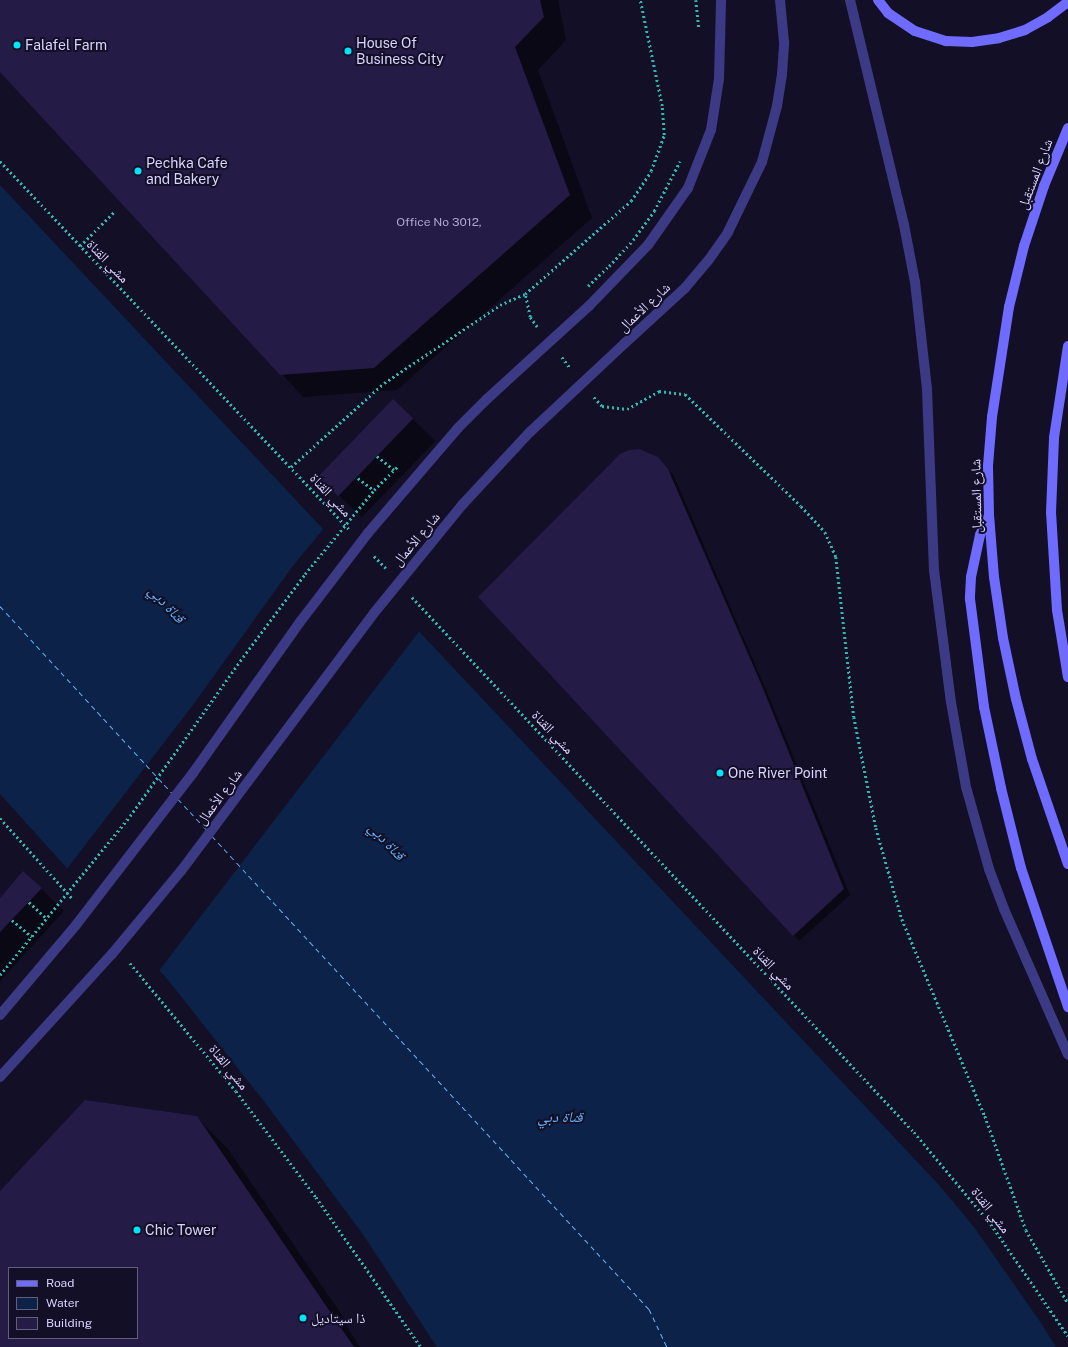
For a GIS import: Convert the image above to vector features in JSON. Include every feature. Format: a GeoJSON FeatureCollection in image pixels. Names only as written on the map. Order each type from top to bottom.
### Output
{"type":"FeatureCollection","features":[{"type":"Feature","properties":{"kind":"main road"},"geometry":{"type":"LineString","coordinates":[[878,0],[888,12],[915,31],[946,41],[972,42],[999,38],[1025,30],[1048,17],[1068,2]]}},
{"type":"Feature","properties":{"kind":"main road","name":"شارع المستقبل"},"geometry":{"type":"LineString","coordinates":[[1068,128],[1044,186],[1024,246],[1009,307],[992,417],[988,466],[989,515],[994,577],[1002,631],[1016,699],[1032,759],[1068,864]]}},
{"type":"Feature","properties":{"kind":"main road"},"geometry":{"type":"LineString","coordinates":[[1068,346],[1054,438],[1051,512],[1052,561],[1057,610],[1068,677]]}},
{"type":"Feature","properties":{"kind":"main road"},"geometry":{"type":"LineString","coordinates":[[989,515],[980,535],[974,556],[970,584],[970,599],[984,707],[1001,788],[1021,868],[1068,1007]]}},
{"type":"Feature","properties":{"kind":"street"},"geometry":{"type":"LineString","coordinates":[[0,1015],[76,925],[193,773],[300,622],[368,533],[458,428],[487,399],[589,306],[648,245],[688,188],[711,130],[719,79],[721,0]]}},
{"type":"Feature","properties":{"kind":"street","name":"شارع الأعمال"},"geometry":{"type":"LineString","coordinates":[[0,1077],[112,954],[181,871],[374,613],[463,504],[525,437],[685,288],[708,261],[728,232],[748,194],[762,162],[777,106],[784,42],[780,0]]}},
{"type":"Feature","properties":{"kind":"street"},"geometry":{"type":"LineString","coordinates":[[850,0],[904,224],[916,289],[924,350],[934,570],[951,702],[965,780],[977,828],[1004,909],[1068,1055]]}},
{"type":"Feature","properties":{"kind":"path"},"geometry":{"type":"LineString","coordinates":[[291,467],[384,383],[500,305],[525,294],[630,202],[651,171],[664,135],[662,106],[640,0]]}},
{"type":"Feature","properties":{"kind":"path"},"geometry":{"type":"LineString","coordinates":[[696,0],[699,31]]}},
{"type":"Feature","properties":{"kind":"path"},"geometry":{"type":"LineString","coordinates":[[680,161],[683,155]]}},
{"type":"Feature","properties":{"kind":"path","name":"مشي القناة"},"geometry":{"type":"LineString","coordinates":[[0,161],[351,531]]}},
{"type":"Feature","properties":{"kind":"path"},"geometry":{"type":"LineString","coordinates":[[80,246],[116,211]]}},
{"type":"Feature","properties":{"kind":"path"},"geometry":{"type":"LineString","coordinates":[[525,294],[530,317],[539,329]]}},
{"type":"Feature","properties":{"kind":"path"},"geometry":{"type":"LineString","coordinates":[[558,353],[573,371]]}},
{"type":"Feature","properties":{"kind":"path"},"geometry":{"type":"LineString","coordinates":[[592,394],[602,406],[627,409],[659,391],[685,394],[825,532],[836,557],[854,717],[876,828],[902,919],[985,1116],[1026,1230],[1068,1303]]}},
{"type":"Feature","properties":{"kind":"path"},"geometry":{"type":"LineString","coordinates":[[377,456],[394,470]]}},
{"type":"Feature","properties":{"kind":"path"},"geometry":{"type":"LineString","coordinates":[[358,478],[374,490]]}},
{"type":"Feature","properties":{"kind":"path"},"geometry":{"type":"LineString","coordinates":[[373,555],[390,572]]}},
{"type":"Feature","properties":{"kind":"path","name":"مشي القناة"},"geometry":{"type":"LineString","coordinates":[[411,595],[914,1132],[991,1224],[1068,1336]]}},
{"type":"Feature","properties":{"kind":"path"},"geometry":{"type":"LineString","coordinates":[[0,818],[76,902]]}},
{"type":"Feature","properties":{"kind":"path"},"geometry":{"type":"LineString","coordinates":[[29,902],[47,919]]}},
{"type":"Feature","properties":{"kind":"path"},"geometry":{"type":"LineString","coordinates":[[12,920],[32,937]]}},
{"type":"Feature","properties":{"kind":"path","name":"مشي القناة"},"geometry":{"type":"LineString","coordinates":[[127,959],[236,1091],[316,1197],[421,1347]]}},
{"type":"Feature","properties":{"kind":"water","name":"قناة دبي"},"geometry":{"type":"Polygon","coordinates":[[[0,185],[938,1184],[974,1227],[1056,1347],[437,1347],[362,1233],[263,1100],[168,980],[0,794],[0,185]]]}},
{"type":"Feature","properties":{"kind":"pier"},"geometry":{"type":"Polygon","coordinates":[[[325,527],[421,629],[158,972],[66,870],[193,705],[292,567],[325,527]]]}},
{"type":"Feature","properties":{"kind":"building"},"geometry":{"type":"Polygon","coordinates":[[[0,0],[540,0],[544,17],[515,47],[570,195],[374,368],[280,375],[0,72],[0,0]]]}},
{"type":"Feature","properties":{"kind":"building"},"geometry":{"type":"Polygon","coordinates":[[[393,399],[413,418],[338,496],[318,477],[393,399]]]}},
{"type":"Feature","properties":{"kind":"building","name":"One River Point"},"geometry":{"type":"Polygon","coordinates":[[[639,449],[658,457],[668,469],[762,686],[844,889],[793,936],[478,597],[620,454],[629,450],[639,449]]]}},
{"type":"Feature","properties":{"kind":"building"},"geometry":{"type":"Polygon","coordinates":[[[23,871],[42,888],[0,932],[0,898],[23,871]]]}},
{"type":"Feature","properties":{"kind":"building","name":"Chic Tower"},"geometry":{"type":"Polygon","coordinates":[[[85,1100],[197,1116],[354,1347],[0,1347],[0,1191],[85,1100]]]}},
{"type":"Feature","properties":{"kind":"ferry route"},"geometry":{"type":"LineString","coordinates":[[0,606],[172,793]]}},
{"type":"Feature","properties":{"kind":"ferry route"},"geometry":{"type":"LineString","coordinates":[[178,799],[206,829]]}},
{"type":"Feature","properties":{"kind":"ferry route"},"geometry":{"type":"LineString","coordinates":[[212,836],[649,1309],[667,1347]]}},
{"type":"Feature","properties":{"kind":"place","name":"Falafel Farm"},"geometry":{"type":"Point","coordinates":[17,45]}},
{"type":"Feature","properties":{"kind":"place","name":"House Of Business City"},"geometry":{"type":"Point","coordinates":[348,51]}},
{"type":"Feature","properties":{"kind":"place","name":"Pechka Cafe and Bakery"},"geometry":{"type":"Point","coordinates":[138,171]}},
{"type":"Feature","properties":{"kind":"place","name":"One River Point"},"geometry":{"type":"Point","coordinates":[720,773]}},
{"type":"Feature","properties":{"kind":"place","name":"Chic Tower"},"geometry":{"type":"Point","coordinates":[137,1230]}},
{"type":"Feature","properties":{"kind":"place","name":"ذا سيتاديل"},"geometry":{"type":"Point","coordinates":[303,1318]}}]}
